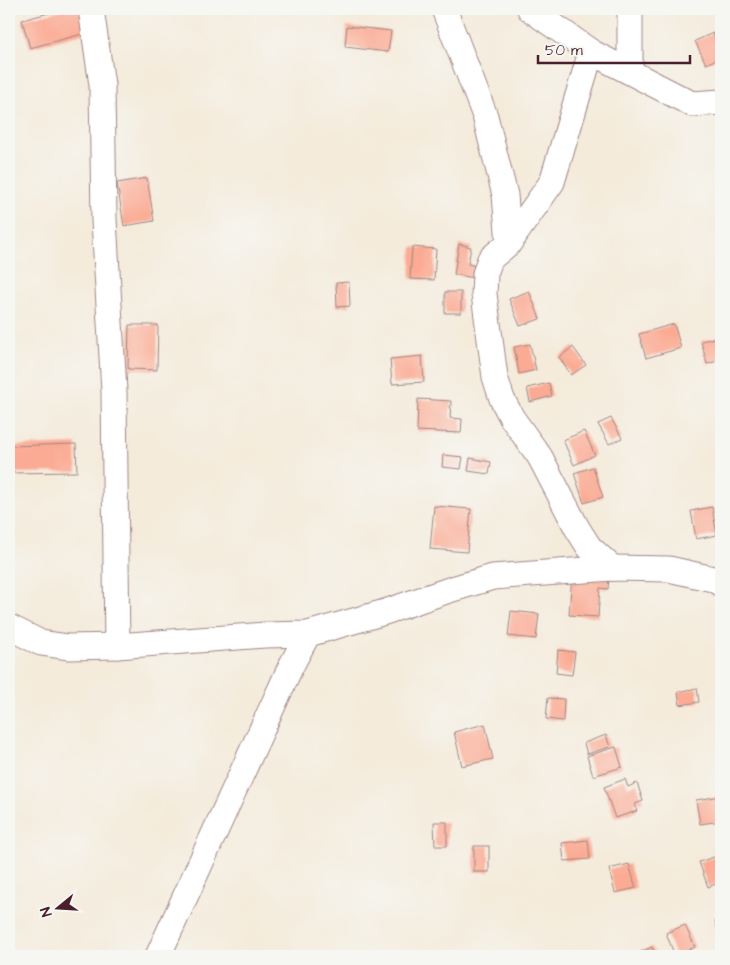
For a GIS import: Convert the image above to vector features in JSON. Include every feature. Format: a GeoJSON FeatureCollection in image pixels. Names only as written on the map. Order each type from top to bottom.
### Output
{"type":"FeatureCollection","features":[{"type":"Feature","properties":{"kind":"street"},"geometry":{"type":"LineString","coordinates":[[91,9],[102,85],[104,220],[114,391],[117,646]]}},
{"type":"Feature","properties":{"kind":"street"},"geometry":{"type":"LineString","coordinates":[[444,9],[485,116],[505,194],[509,243]]}},
{"type":"Feature","properties":{"kind":"street"},"geometry":{"type":"LineString","coordinates":[[530,9],[591,52],[692,104],[721,102]]}},
{"type":"Feature","properties":{"kind":"street"},"geometry":{"type":"LineString","coordinates":[[630,9],[630,71]]}},
{"type":"Feature","properties":{"kind":"street"},"geometry":{"type":"LineString","coordinates":[[591,52],[552,182],[509,243],[490,259],[485,274],[484,294],[495,377],[502,399],[512,418],[540,457],[576,528],[589,547],[612,568]]}},
{"type":"Feature","properties":{"kind":"street"},"geometry":{"type":"LineString","coordinates":[[9,628],[41,643],[68,648],[117,646],[265,635],[308,634],[385,612],[493,577],[612,568],[669,569],[713,579],[721,584]]}},
{"type":"Feature","properties":{"kind":"street"},"geometry":{"type":"LineString","coordinates":[[158,956],[291,666],[308,634]]}},
{"type":"Feature","properties":{"kind":"street"},"geometry":{"type":"LineString","coordinates":[[265,635],[291,666]]}},
{"type":"Feature","properties":{"kind":"building"},"geometry":{"type":"Polygon","coordinates":[[[65,9],[79,9],[86,33],[30,48],[22,20],[65,9]]]}},
{"type":"Feature","properties":{"kind":"building"},"geometry":{"type":"Polygon","coordinates":[[[347,26],[391,31],[388,52],[345,47],[347,26]]]}},
{"type":"Feature","properties":{"kind":"building"},"geometry":{"type":"Polygon","coordinates":[[[713,33],[721,50],[721,57],[706,64],[695,41],[713,33]]]}},
{"type":"Feature","properties":{"kind":"building"},"geometry":{"type":"Polygon","coordinates":[[[147,178],[154,221],[124,226],[117,183],[147,178]]]}},
{"type":"Feature","properties":{"kind":"building"},"geometry":{"type":"Polygon","coordinates":[[[459,244],[471,247],[468,264],[480,267],[478,279],[454,274],[459,244]]]}},
{"type":"Feature","properties":{"kind":"building"},"geometry":{"type":"Polygon","coordinates":[[[412,247],[436,249],[434,280],[410,279],[412,247]]]}},
{"type":"Feature","properties":{"kind":"building"},"geometry":{"type":"Polygon","coordinates":[[[349,282],[350,306],[337,307],[336,283],[349,282]]]}},
{"type":"Feature","properties":{"kind":"building"},"geometry":{"type":"Polygon","coordinates":[[[529,291],[540,319],[520,326],[509,299],[529,291]]]}},
{"type":"Feature","properties":{"kind":"building"},"geometry":{"type":"Polygon","coordinates":[[[445,292],[461,292],[461,313],[445,313],[445,292]]]}},
{"type":"Feature","properties":{"kind":"building"},"geometry":{"type":"Polygon","coordinates":[[[674,324],[681,348],[646,358],[639,334],[674,324]]]}},
{"type":"Feature","properties":{"kind":"building"},"geometry":{"type":"Polygon","coordinates":[[[129,325],[158,325],[157,370],[128,369],[129,325]]]}},
{"type":"Feature","properties":{"kind":"building"},"geometry":{"type":"Polygon","coordinates":[[[718,337],[721,360],[707,364],[701,341],[718,337]]]}},
{"type":"Feature","properties":{"kind":"building"},"geometry":{"type":"Polygon","coordinates":[[[530,344],[536,370],[519,374],[514,347],[530,344]]]}},
{"type":"Feature","properties":{"kind":"building"},"geometry":{"type":"Polygon","coordinates":[[[573,347],[586,365],[571,375],[559,357],[573,347]]]}},
{"type":"Feature","properties":{"kind":"building"},"geometry":{"type":"Polygon","coordinates":[[[422,356],[424,382],[392,384],[390,359],[422,356]]]}},
{"type":"Feature","properties":{"kind":"building"},"geometry":{"type":"Polygon","coordinates":[[[549,383],[552,396],[530,402],[527,388],[549,383]]]}},
{"type":"Feature","properties":{"kind":"building"},"geometry":{"type":"Polygon","coordinates":[[[418,399],[451,401],[450,418],[462,419],[461,433],[417,431],[418,399]]]}},
{"type":"Feature","properties":{"kind":"building"},"geometry":{"type":"Polygon","coordinates":[[[611,418],[622,438],[609,444],[598,424],[611,418]]]}},
{"type":"Feature","properties":{"kind":"building"},"geometry":{"type":"Polygon","coordinates":[[[584,431],[595,455],[574,465],[563,440],[584,431]]]}},
{"type":"Feature","properties":{"kind":"building"},"geometry":{"type":"Polygon","coordinates":[[[76,444],[77,472],[9,473],[9,446],[76,444]]]}},
{"type":"Feature","properties":{"kind":"building"},"geometry":{"type":"Polygon","coordinates":[[[443,455],[463,457],[461,469],[442,467],[443,455]]]}},
{"type":"Feature","properties":{"kind":"building"},"geometry":{"type":"Polygon","coordinates":[[[470,458],[491,462],[489,474],[468,471],[470,458]]]}},
{"type":"Feature","properties":{"kind":"building"},"geometry":{"type":"Polygon","coordinates":[[[593,467],[603,497],[584,503],[574,473],[593,467]]]}},
{"type":"Feature","properties":{"kind":"building"},"geometry":{"type":"Polygon","coordinates":[[[434,506],[471,509],[467,552],[430,549],[434,506]]]}},
{"type":"Feature","properties":{"kind":"building"},"geometry":{"type":"Polygon","coordinates":[[[712,507],[717,535],[696,539],[691,511],[712,507]]]}},
{"type":"Feature","properties":{"kind":"building"},"geometry":{"type":"Polygon","coordinates":[[[572,574],[609,578],[608,589],[600,588],[598,617],[569,615],[572,574]]]}},
{"type":"Feature","properties":{"kind":"building"},"geometry":{"type":"Polygon","coordinates":[[[511,611],[539,614],[536,639],[508,636],[511,611]]]}},
{"type":"Feature","properties":{"kind":"building"},"geometry":{"type":"Polygon","coordinates":[[[558,650],[575,652],[572,675],[556,673],[558,650]]]}},
{"type":"Feature","properties":{"kind":"building"},"geometry":{"type":"Polygon","coordinates":[[[697,688],[699,702],[680,705],[678,692],[697,688]]]}},
{"type":"Feature","properties":{"kind":"building"},"geometry":{"type":"Polygon","coordinates":[[[548,698],[564,699],[563,721],[546,719],[548,698]]]}},
{"type":"Feature","properties":{"kind":"building"},"geometry":{"type":"Polygon","coordinates":[[[485,724],[493,759],[462,766],[454,732],[485,724]]]}},
{"type":"Feature","properties":{"kind":"building"},"geometry":{"type":"Polygon","coordinates":[[[606,735],[610,747],[587,754],[584,743],[606,735]]]}},
{"type":"Feature","properties":{"kind":"building"},"geometry":{"type":"Polygon","coordinates":[[[616,747],[622,767],[593,776],[587,756],[616,747]]]}},
{"type":"Feature","properties":{"kind":"building"},"geometry":{"type":"Polygon","coordinates":[[[625,779],[628,787],[637,783],[643,801],[635,804],[637,811],[615,818],[604,787],[625,779]]]}},
{"type":"Feature","properties":{"kind":"building"},"geometry":{"type":"Polygon","coordinates":[[[721,796],[721,821],[700,824],[696,800],[721,796]]]}},
{"type":"Feature","properties":{"kind":"building"},"geometry":{"type":"Polygon","coordinates":[[[434,822],[447,822],[447,846],[435,846],[434,822]]]}},
{"type":"Feature","properties":{"kind":"building"},"geometry":{"type":"Polygon","coordinates":[[[588,840],[590,859],[564,861],[562,843],[588,840]]]}},
{"type":"Feature","properties":{"kind":"building"},"geometry":{"type":"Polygon","coordinates":[[[474,846],[489,846],[489,872],[474,872],[474,846]]]}},
{"type":"Feature","properties":{"kind":"building"},"geometry":{"type":"Polygon","coordinates":[[[717,856],[721,869],[721,882],[708,887],[699,862],[717,856]]]}},
{"type":"Feature","properties":{"kind":"building"},"geometry":{"type":"Polygon","coordinates":[[[629,864],[636,888],[615,893],[609,869],[629,864]]]}},
{"type":"Feature","properties":{"kind":"building"},"geometry":{"type":"Polygon","coordinates":[[[721,920],[721,941],[715,921],[721,920]]]}},
{"type":"Feature","properties":{"kind":"building"},"geometry":{"type":"Polygon","coordinates":[[[685,925],[695,947],[675,956],[666,933],[685,925]]]}},
{"type":"Feature","properties":{"kind":"building"},"geometry":{"type":"Polygon","coordinates":[[[652,947],[656,956],[641,956],[640,952],[652,947]]]}}]}
